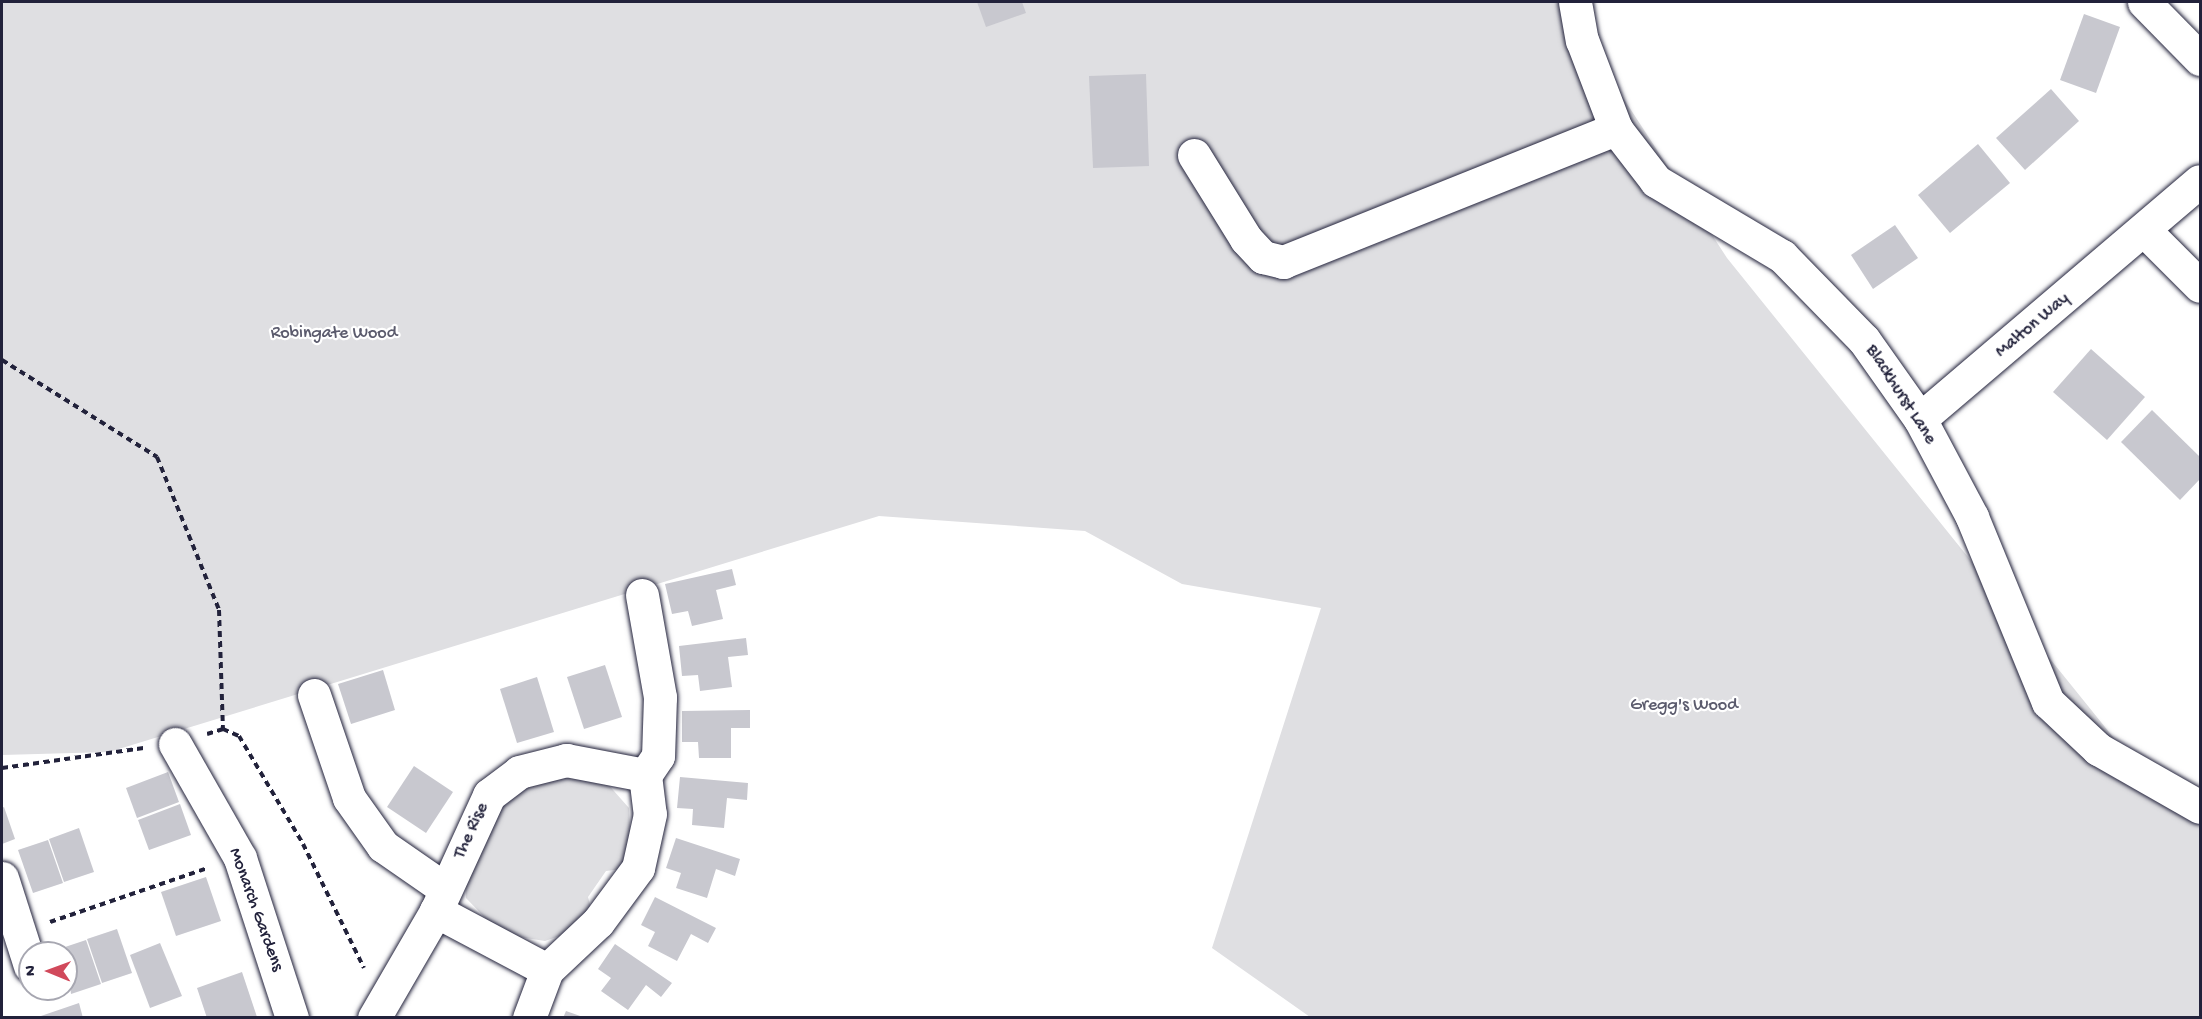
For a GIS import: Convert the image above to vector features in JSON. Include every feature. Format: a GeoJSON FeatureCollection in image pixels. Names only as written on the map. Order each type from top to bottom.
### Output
{"type":"FeatureCollection","features":[{"type":"Feature","properties":{"kind":"street","name":"Blackhurst Lane"},"geometry":{"type":"LineString","coordinates":[[1575,2],[1582,40],[1616,129],[1656,181],[1782,256],[1864,340],[1920,419],[1972,517],[2048,702],[2098,749],[2200,807]]}},
{"type":"Feature","properties":{"kind":"street"},"geometry":{"type":"LineString","coordinates":[[2144,2],[2200,59]]}},
{"type":"Feature","properties":{"kind":"street"},"geometry":{"type":"LineString","coordinates":[[1194,155],[1246,238],[1263,256],[1283,262],[1616,129]]}},
{"type":"Feature","properties":{"kind":"street","name":"Malton Way"},"geometry":{"type":"LineString","coordinates":[[1920,419],[2146,232],[2200,181]]}},
{"type":"Feature","properties":{"kind":"street"},"geometry":{"type":"LineString","coordinates":[[2146,232],[2200,286]]}},
{"type":"Feature","properties":{"kind":"street"},"geometry":{"type":"LineString","coordinates":[[530,1017],[547,970],[598,922],[638,868],[650,814],[645,775],[658,756],[660,697],[642,595]]}},
{"type":"Feature","properties":{"kind":"street"},"geometry":{"type":"LineString","coordinates":[[314,695],[349,798],[383,846],[441,900],[547,970]]}},
{"type":"Feature","properties":{"kind":"street","name":"Monarch Gardens"},"geometry":{"type":"LineString","coordinates":[[175,744],[240,858],[292,1017]]}},
{"type":"Feature","properties":{"kind":"street","name":"The Rise"},"geometry":{"type":"LineString","coordinates":[[378,1012],[441,900],[489,795],[519,772],[566,760],[645,775]]}},
{"type":"Feature","properties":{"kind":"street"},"geometry":{"type":"LineString","coordinates":[[2,878],[10,936]]}},
{"type":"Feature","properties":{"kind":"path"},"geometry":{"type":"LineString","coordinates":[[2,360],[157,457],[219,610],[223,729]]}},
{"type":"Feature","properties":{"kind":"path"},"geometry":{"type":"LineString","coordinates":[[2,768],[175,744],[223,729],[239,736],[303,844],[378,1012]]}},
{"type":"Feature","properties":{"kind":"path"},"geometry":{"type":"LineString","coordinates":[[10,936],[240,858]]}},
{"type":"Feature","properties":{"kind":"green space","name":"Robingate Wood"},"geometry":{"type":"Polygon","coordinates":[[[2,2],[1561,2],[1727,258],[2134,763],[2200,796],[2200,1017],[1310,1017],[1212,948],[1321,608],[1182,584],[1085,531],[879,516],[109,752],[2,755],[2,2]]]}},
{"type":"Feature","properties":{"kind":"green space"},"geometry":{"type":"Polygon","coordinates":[[[566,773],[606,782],[629,808],[631,849],[622,869],[606,871],[588,897],[592,912],[568,933],[545,941],[519,937],[491,924],[466,898],[465,877],[498,803],[524,780],[566,773]]]}},
{"type":"Feature","properties":{"kind":"building"},"geometry":{"type":"Polygon","coordinates":[[[977,2],[1022,2],[1026,13],[986,27],[977,2]]]}},
{"type":"Feature","properties":{"kind":"building"},"geometry":{"type":"Polygon","coordinates":[[[2084,14],[2120,27],[2096,93],[2060,80],[2084,14]]]}},
{"type":"Feature","properties":{"kind":"building"},"geometry":{"type":"Polygon","coordinates":[[[1146,74],[1149,166],[1093,168],[1089,76],[1146,74]]]}},
{"type":"Feature","properties":{"kind":"building"},"geometry":{"type":"Polygon","coordinates":[[[2051,89],[2079,121],[2025,170],[1996,138],[2051,89]]]}},
{"type":"Feature","properties":{"kind":"building"},"geometry":{"type":"Polygon","coordinates":[[[1978,144],[2010,183],[1950,233],[1918,195],[1978,144]]]}},
{"type":"Feature","properties":{"kind":"building"},"geometry":{"type":"Polygon","coordinates":[[[1895,225],[1918,258],[1873,289],[1851,255],[1895,225]]]}},
{"type":"Feature","properties":{"kind":"building"},"geometry":{"type":"Polygon","coordinates":[[[2091,349],[2145,397],[2107,440],[2053,392],[2091,349]]]}},
{"type":"Feature","properties":{"kind":"building"},"geometry":{"type":"Polygon","coordinates":[[[2152,410],[2200,457],[2200,479],[2180,500],[2121,442],[2152,410]]]}},
{"type":"Feature","properties":{"kind":"building"},"geometry":{"type":"Polygon","coordinates":[[[732,569],[736,585],[716,590],[723,619],[692,626],[688,611],[672,614],[665,584],[732,569]]]}},
{"type":"Feature","properties":{"kind":"building"},"geometry":{"type":"Polygon","coordinates":[[[746,638],[748,655],[728,657],[732,687],[700,691],[698,675],[682,676],[679,646],[746,638]]]}},
{"type":"Feature","properties":{"kind":"building"},"geometry":{"type":"Polygon","coordinates":[[[605,665],[622,717],[584,729],[567,677],[605,665]]]}},
{"type":"Feature","properties":{"kind":"building"},"geometry":{"type":"Polygon","coordinates":[[[383,670],[395,710],[351,724],[338,684],[383,670]]]}},
{"type":"Feature","properties":{"kind":"building"},"geometry":{"type":"Polygon","coordinates":[[[537,677],[554,732],[517,743],[500,689],[537,677]]]}},
{"type":"Feature","properties":{"kind":"building"},"geometry":{"type":"Polygon","coordinates":[[[750,710],[750,728],[731,728],[731,758],[699,758],[698,742],[682,742],[682,711],[750,710]]]}},
{"type":"Feature","properties":{"kind":"building"},"geometry":{"type":"Polygon","coordinates":[[[414,766],[453,792],[426,833],[387,807],[414,766]]]}},
{"type":"Feature","properties":{"kind":"building"},"geometry":{"type":"Polygon","coordinates":[[[168,772],[179,802],[137,818],[126,788],[168,772]]]}},
{"type":"Feature","properties":{"kind":"building"},"geometry":{"type":"Polygon","coordinates":[[[680,777],[748,783],[747,800],[727,798],[724,828],[692,825],[693,809],[677,808],[680,777]]]}},
{"type":"Feature","properties":{"kind":"building"},"geometry":{"type":"Polygon","coordinates":[[[180,804],[191,835],[149,850],[138,820],[180,804]]]}},
{"type":"Feature","properties":{"kind":"building"},"geometry":{"type":"Polygon","coordinates":[[[4,807],[15,839],[2,844],[2,808],[4,807]]]}},
{"type":"Feature","properties":{"kind":"building"},"geometry":{"type":"Polygon","coordinates":[[[79,828],[94,872],[64,882],[49,839],[79,828]]]}},
{"type":"Feature","properties":{"kind":"building"},"geometry":{"type":"Polygon","coordinates":[[[676,838],[740,859],[735,876],[716,869],[707,898],[676,888],[681,873],[666,868],[676,838]]]}},
{"type":"Feature","properties":{"kind":"building"},"geometry":{"type":"Polygon","coordinates":[[[48,840],[63,883],[33,893],[18,850],[48,840]]]}},
{"type":"Feature","properties":{"kind":"building"},"geometry":{"type":"Polygon","coordinates":[[[206,877],[221,921],[176,936],[161,892],[206,877]]]}},
{"type":"Feature","properties":{"kind":"building"},"geometry":{"type":"Polygon","coordinates":[[[655,897],[716,928],[708,943],[691,934],[677,961],[648,946],[655,932],[641,925],[655,897]]]}},
{"type":"Feature","properties":{"kind":"building"},"geometry":{"type":"Polygon","coordinates":[[[117,929],[132,973],[102,983],[87,939],[117,929]]]}},
{"type":"Feature","properties":{"kind":"building"},"geometry":{"type":"Polygon","coordinates":[[[86,940],[101,984],[78,992],[78,943],[86,940]]]}},
{"type":"Feature","properties":{"kind":"building"},"geometry":{"type":"Polygon","coordinates":[[[160,943],[182,996],[150,1008],[130,955],[160,943]]]}},
{"type":"Feature","properties":{"kind":"building"},"geometry":{"type":"Polygon","coordinates":[[[615,944],[672,983],[661,997],[646,985],[628,1010],[601,991],[611,978],[598,969],[615,944]]]}},
{"type":"Feature","properties":{"kind":"building"},"geometry":{"type":"Polygon","coordinates":[[[242,972],[257,1017],[207,1018],[197,988],[242,972]]]}},
{"type":"Feature","properties":{"kind":"building"},"geometry":{"type":"Polygon","coordinates":[[[79,1003],[83,1018],[38,1018],[38,1017],[79,1003]]]}},
{"type":"Feature","properties":{"kind":"building"},"geometry":{"type":"Polygon","coordinates":[[[566,1011],[583,1017],[583,1018],[563,1018],[566,1011]]]}},
{"type":"Feature","properties":{"kind":"park label","name":"Gregg's Wood"},"geometry":{"type":"Point","coordinates":[1684,706]}}]}
